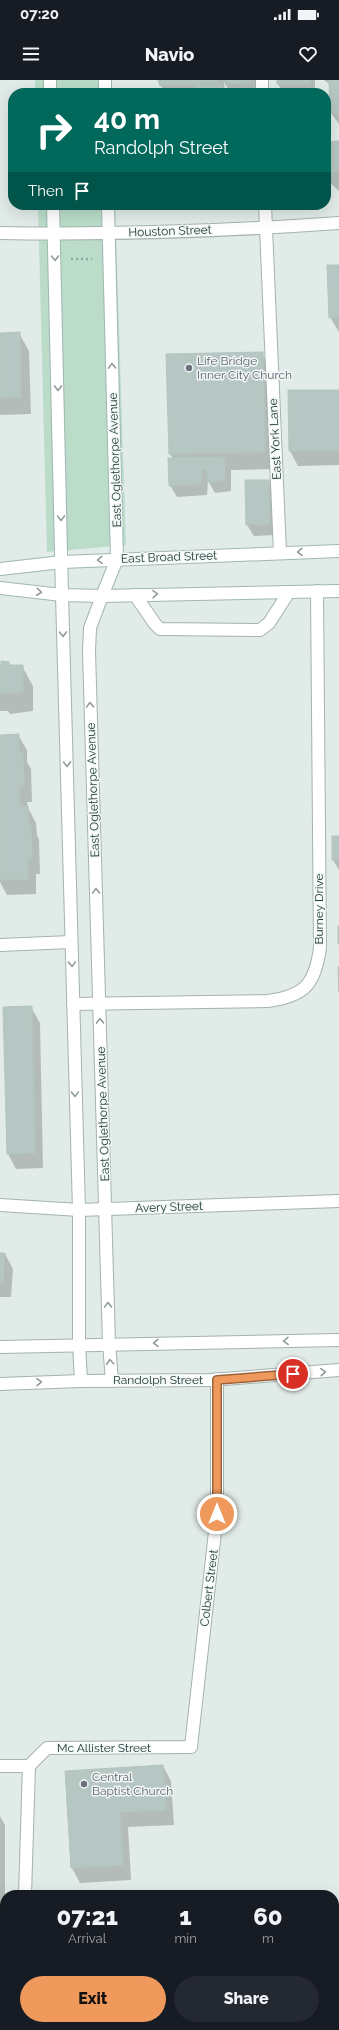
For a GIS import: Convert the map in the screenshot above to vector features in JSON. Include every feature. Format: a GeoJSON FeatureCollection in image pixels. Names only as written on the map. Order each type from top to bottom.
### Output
{"type":"FeatureCollection","features":[{"type":"Feature","properties":{"kind":"street","name":"East Oglethorpe Avenue"},"geometry":{"type":"LineString","coordinates":[[53,210],[79,1210],[79,1344],[81,1381]]}},
{"type":"Feature","properties":{"kind":"street","name":"East Oglethorpe Avenue"},"geometry":{"type":"LineString","coordinates":[[108,210],[117,559],[90,628],[89,651],[109,1344],[112,1380]]}},
{"type":"Feature","properties":{"kind":"street","name":"East York Lane"},"geometry":{"type":"LineString","coordinates":[[265,210],[280,553]]}},
{"type":"Feature","properties":{"kind":"street","name":"Houston Street"},"geometry":{"type":"LineString","coordinates":[[0,233],[108,233],[265,228],[339,223]]}},
{"type":"Feature","properties":{"kind":"street","name":"East Broad Street"},"geometry":{"type":"LineString","coordinates":[[0,569],[62,562],[117,559],[339,551]]}},
{"type":"Feature","properties":{"kind":"street"},"geometry":{"type":"LineString","coordinates":[[0,588],[62,595],[102,596],[339,591]]}},
{"type":"Feature","properties":{"kind":"street","name":"Burney Drive"},"geometry":{"type":"LineString","coordinates":[[73,1004],[268,1000],[286,998],[302,990],[311,981],[317,967],[320,948],[317,591]]}},
{"type":"Feature","properties":{"kind":"street"},"geometry":{"type":"LineString","coordinates":[[135,595],[160,629],[260,630],[270,623],[289,592]]}},
{"type":"Feature","properties":{"kind":"street"},"geometry":{"type":"LineString","coordinates":[[0,945],[71,942]]}},
{"type":"Feature","properties":{"kind":"street","name":"Avery Street"},"geometry":{"type":"LineString","coordinates":[[0,1205],[79,1210],[339,1201]]}},
{"type":"Feature","properties":{"kind":"street"},"geometry":{"type":"LineString","coordinates":[[0,1347],[79,1344],[339,1340]]}},
{"type":"Feature","properties":{"kind":"street","name":"Randolph Street"},"geometry":{"type":"LineString","coordinates":[[0,1384],[112,1380],[217,1380],[339,1370]]}},
{"type":"Feature","properties":{"kind":"street","name":"Colbert Street"},"geometry":{"type":"LineString","coordinates":[[191,1747],[217,1514],[217,1380]]}},
{"type":"Feature","properties":{"kind":"street","name":"Mc Allister Street"},"geometry":{"type":"LineString","coordinates":[[29,1766],[47,1748],[191,1747]]}},
{"type":"Feature","properties":{"kind":"street"},"geometry":{"type":"LineString","coordinates":[[0,1766],[29,1766],[25,1890]]}},
{"type":"Feature","properties":{"kind":"path"},"geometry":{"type":"LineString","coordinates":[[65,258],[99,258]]}},
{"type":"Feature","properties":{"kind":"green space"},"geometry":{"type":"Polygon","coordinates":[[[35,80],[110,80],[111,88],[35,88],[35,80]]]}},
{"type":"Feature","properties":{"kind":"green space"},"geometry":{"type":"Polygon","coordinates":[[[38,210],[115,210],[126,545],[47,552],[38,210]]]}},
{"type":"Feature","properties":{"kind":"building"},"geometry":{"type":"Polygon","coordinates":[[[158,80],[218,80],[218,83],[160,86],[158,80]]]}},
{"type":"Feature","properties":{"kind":"building"},"geometry":{"type":"Polygon","coordinates":[[[225,80],[250,80],[250,83],[231,84],[225,80]]]}},
{"type":"Feature","properties":{"kind":"building"},"geometry":{"type":"Polygon","coordinates":[[[277,80],[309,80],[309,84],[277,84],[277,80]]]}},
{"type":"Feature","properties":{"kind":"building"},"geometry":{"type":"Polygon","coordinates":[[[329,80],[339,80],[339,113],[331,113],[331,88],[329,88],[329,80]]]}},
{"type":"Feature","properties":{"kind":"building"},"geometry":{"type":"Polygon","coordinates":[[[222,85],[222,88],[195,88],[195,86],[222,85]]]}},
{"type":"Feature","properties":{"kind":"building"},"geometry":{"type":"Polygon","coordinates":[[[339,141],[339,169],[331,175],[331,142],[339,141]]]}},
{"type":"Feature","properties":{"kind":"building"},"geometry":{"type":"Polygon","coordinates":[[[327,265],[339,265],[339,317],[329,318],[327,265]]]}},
{"type":"Feature","properties":{"kind":"building"},"geometry":{"type":"Polygon","coordinates":[[[20,332],[21,397],[0,398],[0,333],[20,332]]]}},
{"type":"Feature","properties":{"kind":"building"},"geometry":{"type":"Polygon","coordinates":[[[263,352],[265,452],[169,454],[166,354],[263,352]]]}},
{"type":"Feature","properties":{"kind":"building"},"geometry":{"type":"Polygon","coordinates":[[[288,390],[339,390],[339,450],[289,451],[288,390]]]}},
{"type":"Feature","properties":{"kind":"building"},"geometry":{"type":"Polygon","coordinates":[[[225,457],[225,480],[208,482],[207,469],[202,469],[201,484],[169,486],[168,458],[225,457]]]}},
{"type":"Feature","properties":{"kind":"building"},"geometry":{"type":"Polygon","coordinates":[[[245,480],[269,480],[269,524],[246,525],[245,480]]]}},
{"type":"Feature","properties":{"kind":"building"},"geometry":{"type":"Polygon","coordinates":[[[1,661],[9,662],[9,665],[23,665],[23,692],[0,694],[1,661]]]}},
{"type":"Feature","properties":{"kind":"building"},"geometry":{"type":"Polygon","coordinates":[[[19,734],[19,753],[23,753],[24,787],[19,787],[20,807],[28,806],[29,824],[31,824],[32,859],[28,859],[28,879],[0,880],[0,735],[19,734]]]}},
{"type":"Feature","properties":{"kind":"building"},"geometry":{"type":"Polygon","coordinates":[[[332,836],[339,836],[339,860],[332,860],[332,836]]]}},
{"type":"Feature","properties":{"kind":"building"},"geometry":{"type":"Polygon","coordinates":[[[339,926],[339,944],[338,944],[339,926]]]}},
{"type":"Feature","properties":{"kind":"building"},"geometry":{"type":"Polygon","coordinates":[[[338,967],[339,967],[339,992],[338,967]]]}},
{"type":"Feature","properties":{"kind":"building"},"geometry":{"type":"Polygon","coordinates":[[[32,1006],[35,1153],[7,1154],[3,1007],[32,1006]]]}},
{"type":"Feature","properties":{"kind":"building"},"geometry":{"type":"Polygon","coordinates":[[[0,1253],[5,1253],[3,1283],[0,1282],[0,1253]]]}},
{"type":"Feature","properties":{"kind":"building"},"geometry":{"type":"Polygon","coordinates":[[[163,1765],[166,1810],[120,1812],[123,1865],[71,1868],[65,1771],[163,1765]]]}},
{"type":"Feature","properties":{"kind":"place","name":"Life Bridge Inner City Church"},"geometry":{"type":"Point","coordinates":[189,368]}},
{"type":"Feature","properties":{"kind":"place","name":"Central Baptist Church"},"geometry":{"type":"Point","coordinates":[84,1784]}},
{"type":"Feature","properties":{"kind":"route"},"geometry":{"type":"LineString","coordinates":[[217,1514],[217,1380],[293,1374]]}}]}
